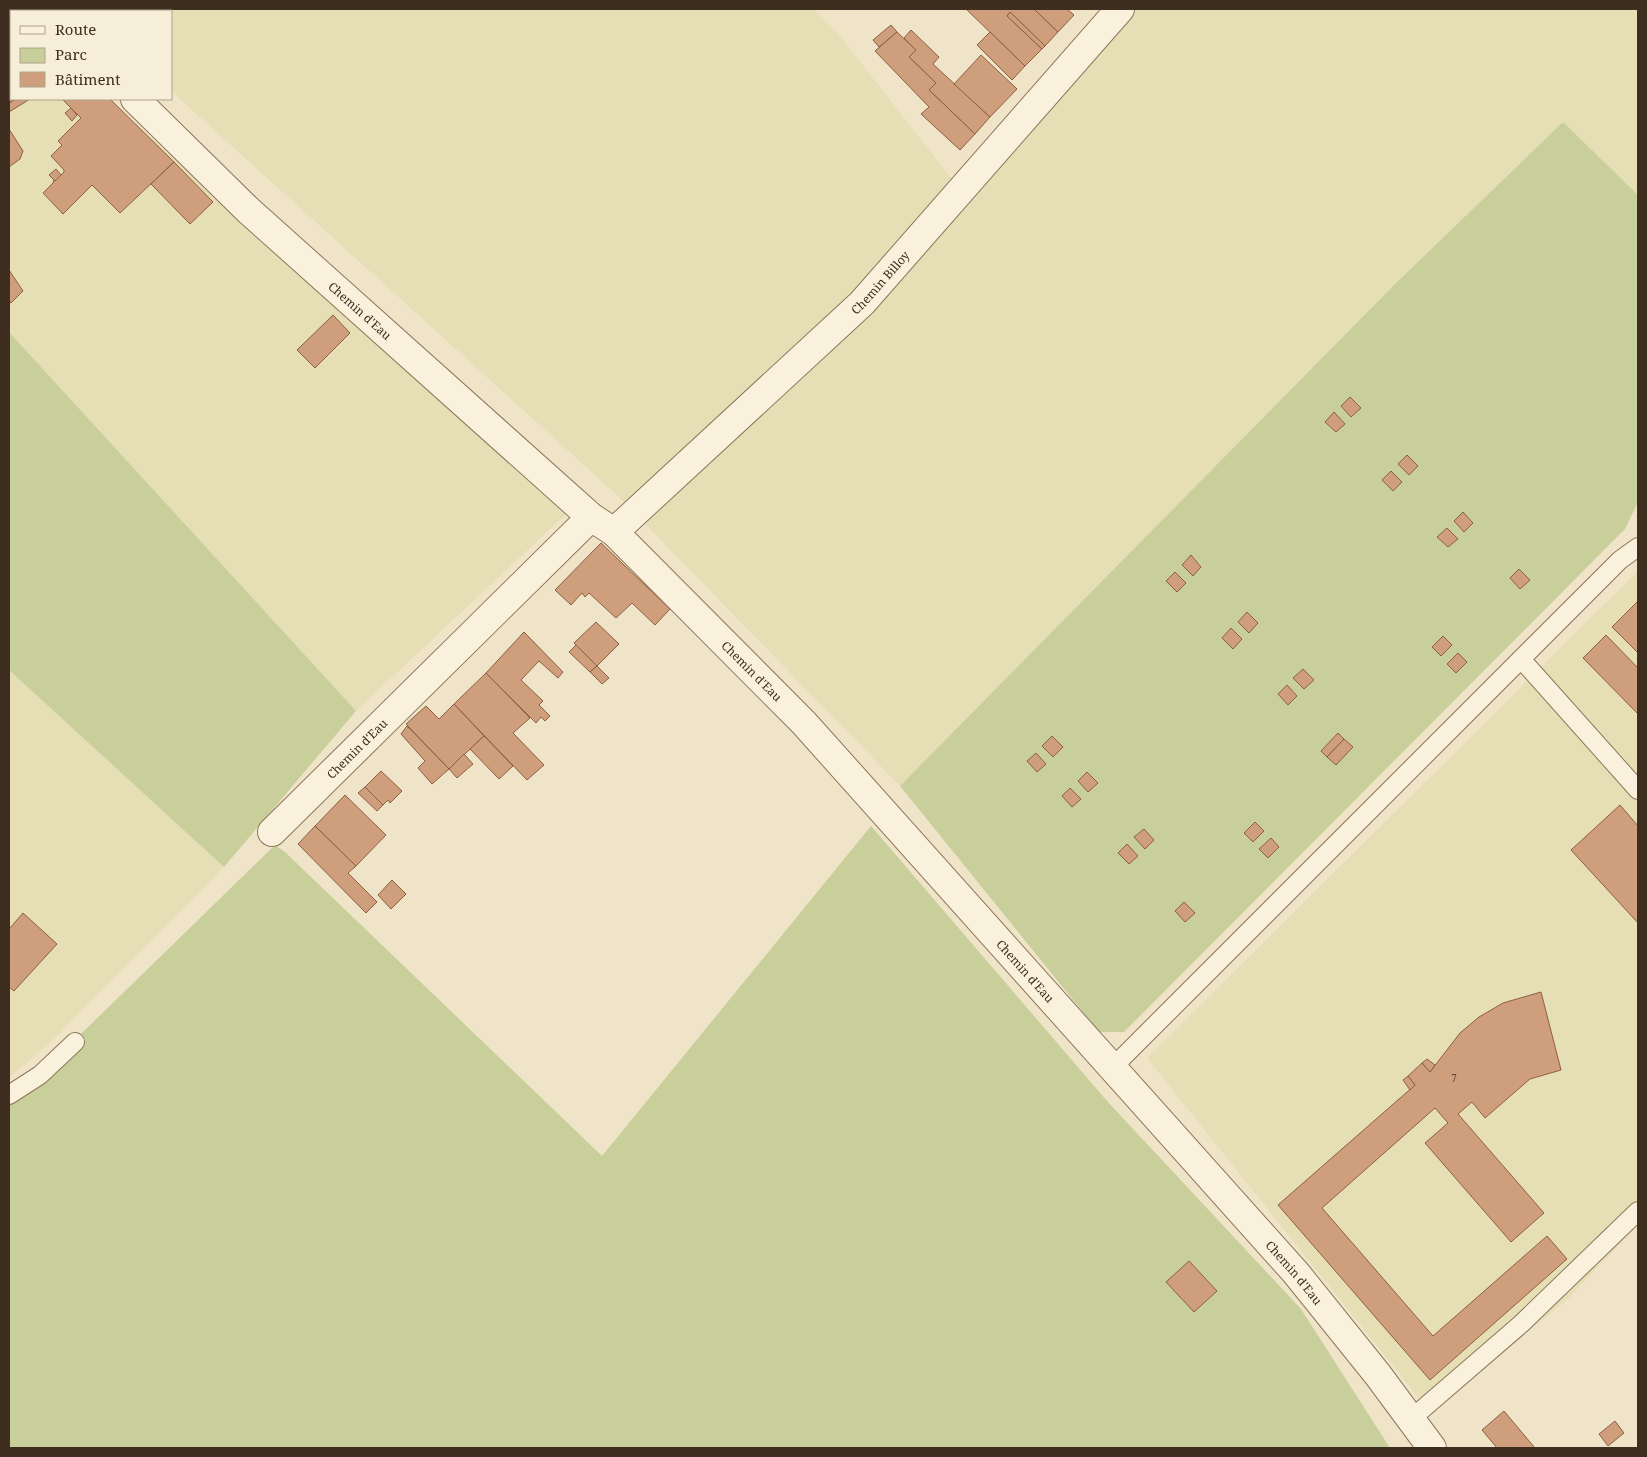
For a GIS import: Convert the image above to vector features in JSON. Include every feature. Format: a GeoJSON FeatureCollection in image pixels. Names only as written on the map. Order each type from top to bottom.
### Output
{"type":"FeatureCollection","features":[{"type":"Feature","properties":{"kind":"street","name":"Chemin Billoy"},"geometry":{"type":"LineString","coordinates":[[614,532],[862,303],[1120,9]]}},
{"type":"Feature","properties":{"kind":"street","name":"Chemin d'Eau"},"geometry":{"type":"LineString","coordinates":[[136,100],[248,210],[591,517],[614,532],[804,723],[1296,1273],[1378,1375],[1432,1448]]}},
{"type":"Feature","properties":{"kind":"street","name":"Chemin d'Eau"},"geometry":{"type":"LineString","coordinates":[[272,832],[591,517]]}},
{"type":"Feature","properties":{"kind":"lane"},"geometry":{"type":"LineString","coordinates":[[1112,1068],[1620,560],[1638,547]]}},
{"type":"Feature","properties":{"kind":"lane"},"geometry":{"type":"LineString","coordinates":[[1521,659],[1638,790]]}},
{"type":"Feature","properties":{"kind":"lane"},"geometry":{"type":"LineString","coordinates":[[9,1094],[40,1075],[76,1042]]}},
{"type":"Feature","properties":{"kind":"lane"},"geometry":{"type":"LineString","coordinates":[[1411,1419],[1522,1324],[1638,1211]]}},
{"type":"Feature","properties":{"kind":"shaded area"},"geometry":{"type":"Polygon","coordinates":[[[814,9],[837,32],[947,173],[970,197],[1132,9],[1638,9],[1638,195],[1563,122],[1394,285],[900,786],[618,496],[172,92],[172,10],[102,10],[814,9]]]}},
{"type":"Feature","properties":{"kind":"shaded area"},"geometry":{"type":"Polygon","coordinates":[[[9,60],[10,100],[109,100],[567,513],[356,711],[9,332],[9,60]]]}},
{"type":"Feature","properties":{"kind":"shaded area"},"geometry":{"type":"Polygon","coordinates":[[[1638,571],[1638,1224],[1568,1299],[1429,1411],[1147,1058],[1638,571]]]}},
{"type":"Feature","properties":{"kind":"shaded area"},"geometry":{"type":"Polygon","coordinates":[[[9,670],[224,867],[55,1038],[9,1078],[9,670]]]}},
{"type":"Feature","properties":{"kind":"green space"},"geometry":{"type":"Polygon","coordinates":[[[1563,122],[1638,195],[1638,502],[1625,529],[1124,1032],[1099,1032],[900,786],[1394,285],[1563,122]]]}},
{"type":"Feature","properties":{"kind":"green space"},"geometry":{"type":"Polygon","coordinates":[[[9,332],[356,711],[224,867],[9,670],[9,332]]]}},
{"type":"Feature","properties":{"kind":"green space"},"geometry":{"type":"Polygon","coordinates":[[[871,826],[1107,1101],[1301,1309],[1390,1448],[9,1448],[9,1104],[275,845],[285,852],[602,1156],[871,826]]]}},
{"type":"Feature","properties":{"kind":"building"},"geometry":{"type":"Polygon","coordinates":[[[966,9],[1034,9],[1058,32],[1045,46],[1010,12],[1007,16],[1042,49],[1025,66],[966,9]]]}},
{"type":"Feature","properties":{"kind":"building"},"geometry":{"type":"Polygon","coordinates":[[[1034,9],[1067,9],[1074,15],[1058,32],[1034,9]]]}},
{"type":"Feature","properties":{"kind":"building"},"geometry":{"type":"Polygon","coordinates":[[[1010,12],[1045,46],[1042,49],[1007,16],[1010,12]]]}},
{"type":"Feature","properties":{"kind":"building"},"geometry":{"type":"Polygon","coordinates":[[[891,25],[897,32],[879,47],[873,40],[891,25]]]}},
{"type":"Feature","properties":{"kind":"building"},"geometry":{"type":"Polygon","coordinates":[[[911,30],[939,57],[933,64],[990,117],[975,134],[929,90],[936,83],[909,57],[916,50],[904,38],[911,30]]]}},
{"type":"Feature","properties":{"kind":"building"},"geometry":{"type":"Polygon","coordinates":[[[897,32],[916,50],[909,57],[936,83],[929,90],[975,134],[960,150],[921,114],[929,107],[875,51],[897,32]]]}},
{"type":"Feature","properties":{"kind":"building"},"geometry":{"type":"Polygon","coordinates":[[[990,32],[1025,66],[1012,80],[977,45],[990,32]]]}},
{"type":"Feature","properties":{"kind":"building"},"geometry":{"type":"Polygon","coordinates":[[[981,55],[1017,89],[990,117],[954,84],[981,55]]]}},
{"type":"Feature","properties":{"kind":"building"},"geometry":{"type":"Polygon","coordinates":[[[9,64],[10,100],[14,100],[9,103],[9,64]]]}},
{"type":"Feature","properties":{"kind":"building"},"geometry":{"type":"Polygon","coordinates":[[[14,100],[28,100],[9,112],[9,103],[14,100]]]}},
{"type":"Feature","properties":{"kind":"building"},"geometry":{"type":"Polygon","coordinates":[[[63,100],[111,100],[174,162],[120,213],[92,185],[63,214],[43,193],[64,172],[51,156],[62,145],[58,141],[81,118],[63,100]]]}},
{"type":"Feature","properties":{"kind":"building"},"geometry":{"type":"Polygon","coordinates":[[[71,108],[77,115],[72,121],[65,113],[71,108]]]}},
{"type":"Feature","properties":{"kind":"building"},"geometry":{"type":"Polygon","coordinates":[[[9,129],[23,151],[20,159],[9,167],[9,129]]]}},
{"type":"Feature","properties":{"kind":"building"},"geometry":{"type":"Polygon","coordinates":[[[174,162],[213,202],[190,224],[151,184],[174,162]]]}},
{"type":"Feature","properties":{"kind":"building"},"geometry":{"type":"Polygon","coordinates":[[[56,169],[61,175],[55,181],[49,175],[56,169]]]}},
{"type":"Feature","properties":{"kind":"building"},"geometry":{"type":"Polygon","coordinates":[[[9,270],[23,291],[11,303],[9,301],[9,270]]]}},
{"type":"Feature","properties":{"kind":"building"},"geometry":{"type":"Polygon","coordinates":[[[333,315],[350,333],[315,368],[297,350],[333,315]]]}},
{"type":"Feature","properties":{"kind":"building"},"geometry":{"type":"Polygon","coordinates":[[[1350,397],[1361,408],[1351,417],[1341,406],[1350,397]]]}},
{"type":"Feature","properties":{"kind":"building"},"geometry":{"type":"Polygon","coordinates":[[[1334,412],[1345,424],[1336,432],[1325,422],[1334,412]]]}},
{"type":"Feature","properties":{"kind":"building"},"geometry":{"type":"Polygon","coordinates":[[[1407,455],[1418,466],[1409,475],[1398,464],[1407,455]]]}},
{"type":"Feature","properties":{"kind":"building"},"geometry":{"type":"Polygon","coordinates":[[[1391,471],[1402,482],[1393,491],[1382,480],[1391,471]]]}},
{"type":"Feature","properties":{"kind":"building"},"geometry":{"type":"Polygon","coordinates":[[[1463,512],[1473,523],[1464,532],[1454,521],[1463,512]]]}},
{"type":"Feature","properties":{"kind":"building"},"geometry":{"type":"Polygon","coordinates":[[[1447,528],[1458,539],[1448,547],[1437,537],[1447,528]]]}},
{"type":"Feature","properties":{"kind":"building"},"geometry":{"type":"Polygon","coordinates":[[[601,543],[670,609],[655,625],[632,603],[616,618],[589,593],[585,597],[582,593],[571,605],[555,590],[601,543]]]}},
{"type":"Feature","properties":{"kind":"building"},"geometry":{"type":"Polygon","coordinates":[[[1191,555],[1201,567],[1193,576],[1182,565],[1191,555]]]}},
{"type":"Feature","properties":{"kind":"building"},"geometry":{"type":"Polygon","coordinates":[[[1519,569],[1530,580],[1520,589],[1510,578],[1519,569]]]}},
{"type":"Feature","properties":{"kind":"building"},"geometry":{"type":"Polygon","coordinates":[[[1175,572],[1186,583],[1177,592],[1166,581],[1175,572]]]}},
{"type":"Feature","properties":{"kind":"building"},"geometry":{"type":"Polygon","coordinates":[[[1638,601],[1638,653],[1612,627],[1638,601]]]}},
{"type":"Feature","properties":{"kind":"building"},"geometry":{"type":"Polygon","coordinates":[[[1247,612],[1258,623],[1249,633],[1238,622],[1247,612]]]}},
{"type":"Feature","properties":{"kind":"building"},"geometry":{"type":"Polygon","coordinates":[[[596,622],[619,644],[597,666],[574,643],[596,622]]]}},
{"type":"Feature","properties":{"kind":"building"},"geometry":{"type":"Polygon","coordinates":[[[1231,628],[1242,639],[1233,649],[1222,638],[1231,628]]]}},
{"type":"Feature","properties":{"kind":"building"},"geometry":{"type":"Polygon","coordinates":[[[524,632],[563,672],[558,678],[539,661],[521,680],[543,701],[539,705],[550,716],[545,721],[541,717],[536,723],[486,673],[524,632]]]}},
{"type":"Feature","properties":{"kind":"building"},"geometry":{"type":"Polygon","coordinates":[[[1606,635],[1638,668],[1638,714],[1583,658],[1606,635]]]}},
{"type":"Feature","properties":{"kind":"building"},"geometry":{"type":"Polygon","coordinates":[[[1443,636],[1452,645],[1441,656],[1432,647],[1443,636]]]}},
{"type":"Feature","properties":{"kind":"building"},"geometry":{"type":"Polygon","coordinates":[[[576,645],[597,666],[590,672],[569,652],[576,645]]]}},
{"type":"Feature","properties":{"kind":"building"},"geometry":{"type":"Polygon","coordinates":[[[1458,653],[1467,662],[1456,673],[1447,664],[1458,653]]]}},
{"type":"Feature","properties":{"kind":"building"},"geometry":{"type":"Polygon","coordinates":[[[597,666],[609,678],[602,684],[590,672],[597,666]]]}},
{"type":"Feature","properties":{"kind":"building"},"geometry":{"type":"Polygon","coordinates":[[[1303,669],[1314,680],[1304,689],[1293,678],[1303,669]]]}},
{"type":"Feature","properties":{"kind":"building"},"geometry":{"type":"Polygon","coordinates":[[[486,673],[530,718],[513,733],[544,765],[527,780],[454,704],[486,673]]]}},
{"type":"Feature","properties":{"kind":"building"},"geometry":{"type":"Polygon","coordinates":[[[1287,685],[1297,696],[1288,705],[1278,694],[1287,685]]]}},
{"type":"Feature","properties":{"kind":"building"},"geometry":{"type":"Polygon","coordinates":[[[454,704],[484,736],[449,769],[406,724],[426,706],[439,719],[454,704]]]}},
{"type":"Feature","properties":{"kind":"building"},"geometry":{"type":"Polygon","coordinates":[[[407,726],[449,769],[432,784],[418,768],[425,761],[401,734],[407,726]]]}},
{"type":"Feature","properties":{"kind":"building"},"geometry":{"type":"Polygon","coordinates":[[[1338,733],[1344,739],[1327,757],[1321,751],[1338,733]]]}},
{"type":"Feature","properties":{"kind":"building"},"geometry":{"type":"Polygon","coordinates":[[[484,736],[513,766],[499,779],[470,749],[484,736]]]}},
{"type":"Feature","properties":{"kind":"building"},"geometry":{"type":"Polygon","coordinates":[[[1052,736],[1063,747],[1053,757],[1042,746],[1052,736]]]}},
{"type":"Feature","properties":{"kind":"building"},"geometry":{"type":"Polygon","coordinates":[[[1344,739],[1353,747],[1336,765],[1327,757],[1344,739]]]}},
{"type":"Feature","properties":{"kind":"building"},"geometry":{"type":"Polygon","coordinates":[[[1036,753],[1046,764],[1037,772],[1027,761],[1036,753]]]}},
{"type":"Feature","properties":{"kind":"building"},"geometry":{"type":"Polygon","coordinates":[[[464,754],[473,764],[457,778],[449,769],[464,754]]]}},
{"type":"Feature","properties":{"kind":"building"},"geometry":{"type":"Polygon","coordinates":[[[381,771],[402,791],[390,803],[388,800],[383,805],[365,787],[381,771]]]}},
{"type":"Feature","properties":{"kind":"building"},"geometry":{"type":"Polygon","coordinates":[[[1087,772],[1098,783],[1088,792],[1078,781],[1087,772]]]}},
{"type":"Feature","properties":{"kind":"building"},"geometry":{"type":"Polygon","coordinates":[[[365,787],[383,805],[377,811],[358,793],[365,787]]]}},
{"type":"Feature","properties":{"kind":"building"},"geometry":{"type":"Polygon","coordinates":[[[1070,788],[1081,799],[1072,807],[1062,796],[1070,788]]]}},
{"type":"Feature","properties":{"kind":"building"},"geometry":{"type":"Polygon","coordinates":[[[345,795],[386,835],[356,866],[315,826],[345,795]]]}},
{"type":"Feature","properties":{"kind":"building"},"geometry":{"type":"Polygon","coordinates":[[[1620,805],[1638,826],[1638,923],[1571,850],[1620,805]]]}},
{"type":"Feature","properties":{"kind":"building"},"geometry":{"type":"Polygon","coordinates":[[[1255,822],[1264,831],[1253,842],[1244,833],[1255,822]]]}},
{"type":"Feature","properties":{"kind":"building"},"geometry":{"type":"Polygon","coordinates":[[[315,826],[356,866],[348,873],[377,902],[366,913],[298,844],[315,826]]]}},
{"type":"Feature","properties":{"kind":"building"},"geometry":{"type":"Polygon","coordinates":[[[1144,829],[1154,840],[1145,849],[1134,837],[1144,829]]]}},
{"type":"Feature","properties":{"kind":"building"},"geometry":{"type":"Polygon","coordinates":[[[1271,838],[1279,847],[1268,858],[1259,849],[1271,838]]]}},
{"type":"Feature","properties":{"kind":"building"},"geometry":{"type":"Polygon","coordinates":[[[1127,844],[1138,856],[1129,864],[1118,853],[1127,844]]]}},
{"type":"Feature","properties":{"kind":"building"},"geometry":{"type":"Polygon","coordinates":[[[392,880],[406,894],[391,909],[378,895],[392,880]]]}},
{"type":"Feature","properties":{"kind":"building"},"geometry":{"type":"Polygon","coordinates":[[[1184,902],[1195,913],[1185,922],[1175,911],[1184,902]]]}},
{"type":"Feature","properties":{"kind":"building"},"geometry":{"type":"Polygon","coordinates":[[[23,913],[57,944],[14,991],[9,987],[9,929],[23,913]]]}},
{"type":"Feature","properties":{"kind":"building"},"geometry":{"type":"Polygon","coordinates":[[[1541,992],[1561,1070],[1530,1079],[1485,1118],[1472,1102],[1458,1114],[1544,1213],[1511,1242],[1425,1143],[1448,1123],[1435,1108],[1322,1208],[1433,1336],[1547,1236],[1567,1259],[1430,1380],[1278,1205],[1415,1085],[1408,1076],[1422,1063],[1430,1072],[1460,1033],[1479,1017],[1503,1003],[1541,992]]]}},
{"type":"Feature","properties":{"kind":"building"},"geometry":{"type":"Polygon","coordinates":[[[1427,1059],[1435,1065],[1430,1072],[1422,1063],[1427,1059]]]}},
{"type":"Feature","properties":{"kind":"building"},"geometry":{"type":"Polygon","coordinates":[[[1408,1076],[1415,1085],[1410,1090],[1403,1080],[1408,1076]]]}},
{"type":"Feature","properties":{"kind":"building"},"geometry":{"type":"Polygon","coordinates":[[[1189,1261],[1217,1291],[1194,1312],[1166,1282],[1189,1261]]]}},
{"type":"Feature","properties":{"kind":"building"},"geometry":{"type":"Polygon","coordinates":[[[1504,1411],[1535,1448],[1497,1448],[1482,1430],[1504,1411]]]}},
{"type":"Feature","properties":{"kind":"building"},"geometry":{"type":"Polygon","coordinates":[[[1615,1421],[1624,1433],[1608,1446],[1599,1434],[1615,1421]]]}}]}
